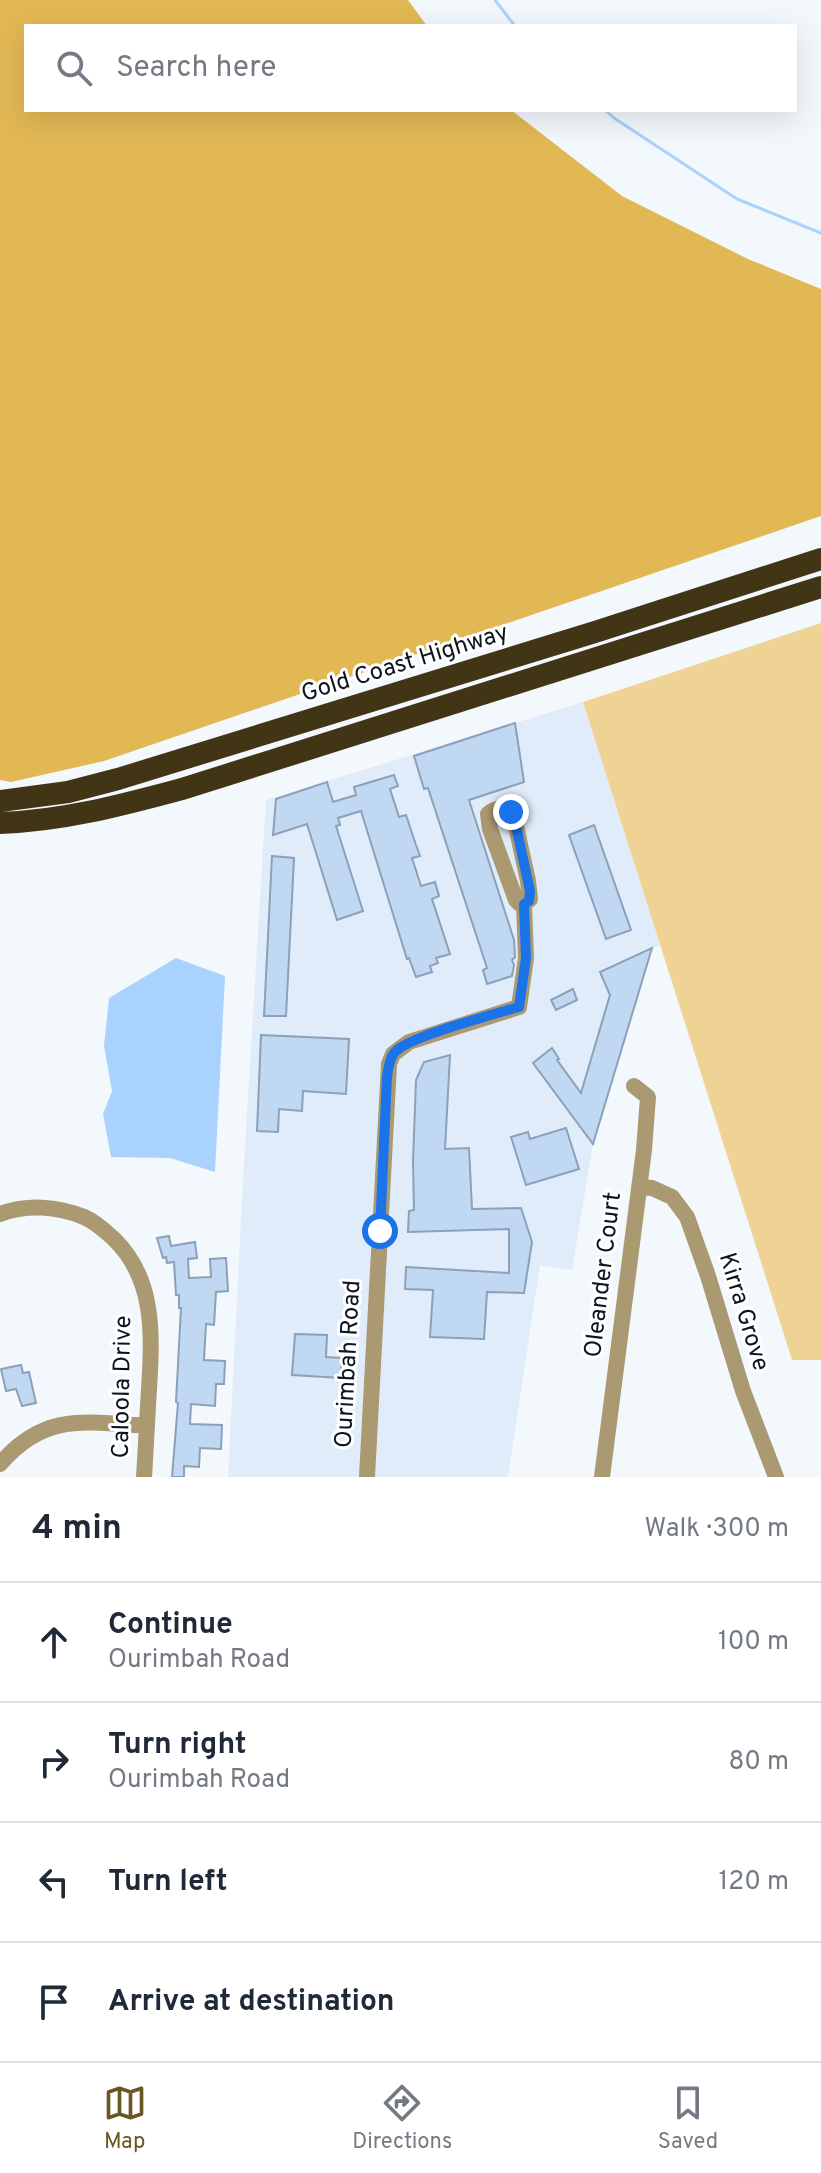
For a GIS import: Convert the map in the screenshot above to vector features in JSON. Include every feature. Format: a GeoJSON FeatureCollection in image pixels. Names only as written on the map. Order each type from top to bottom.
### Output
{"type":"FeatureCollection","features":[{"type":"Feature","properties":{"kind":"highway","name":"Gold Coast Highway"},"geometry":{"type":"LineString","coordinates":[[0,801],[68,792],[106,782],[821,559]]}},
{"type":"Feature","properties":{"kind":"highway"},"geometry":{"type":"LineString","coordinates":[[0,823],[38,821],[89,812],[182,789],[821,587]]}},
{"type":"Feature","properties":{"kind":"street"},"geometry":{"type":"LineString","coordinates":[[506,809],[514,817],[530,891],[529,901],[524,904],[516,900],[490,829],[488,814],[494,810],[506,809]]}},
{"type":"Feature","properties":{"kind":"street","name":"Ourimbah Road"},"geometry":{"type":"LineString","coordinates":[[367,1477],[389,1064],[393,1054],[409,1042],[519,1007],[526,958],[524,904]]}},
{"type":"Feature","properties":{"kind":"street","name":"Oleander Court"},"geometry":{"type":"LineString","coordinates":[[602,1477],[648,1097],[634,1086]]}},
{"type":"Feature","properties":{"kind":"street","name":"Kirra Grove"},"geometry":{"type":"LineString","coordinates":[[639,1187],[652,1188],[672,1197],[687,1217],[743,1391],[776,1477]]}},
{"type":"Feature","properties":{"kind":"street","name":"Caloola Drive"},"geometry":{"type":"LineString","coordinates":[[0,1214],[35,1207],[80,1215],[106,1232],[129,1256],[142,1280],[150,1311],[151,1351],[144,1477]]}},
{"type":"Feature","properties":{"kind":"street"},"geometry":{"type":"LineString","coordinates":[[0,1464],[29,1437],[58,1424],[147,1426]]}},
{"type":"Feature","properties":{"kind":"shaded area"},"geometry":{"type":"Polygon","coordinates":[[[0,0],[408,0],[426,24],[24,24],[24,112],[514,112],[622,196],[748,259],[821,289],[821,516],[104,761],[11,782],[0,780],[0,0]]]}},
{"type":"Feature","properties":{"kind":"shaded area"},"geometry":{"type":"Polygon","coordinates":[[[821,623],[821,1360],[792,1360],[583,702],[821,623]]]}},
{"type":"Feature","properties":{"kind":"shaded area"},"geometry":{"type":"Polygon","coordinates":[[[583,702],[660,945],[652,948],[593,1144],[572,1270],[540,1265],[508,1477],[228,1477],[266,800],[583,702]]]}},
{"type":"Feature","properties":{"kind":"water"},"geometry":{"type":"Polygon","coordinates":[[[176,958],[225,976],[215,1172],[170,1158],[111,1157],[103,1114],[112,1091],[104,1046],[109,998],[176,958]]]}},
{"type":"Feature","properties":{"kind":"building"},"geometry":{"type":"Polygon","coordinates":[[[515,723],[524,782],[469,800],[514,940],[512,976],[487,984],[483,970],[487,968],[428,788],[424,789],[414,756],[515,723]]]}},
{"type":"Feature","properties":{"kind":"building"},"geometry":{"type":"Polygon","coordinates":[[[394,775],[398,786],[390,789],[399,817],[406,815],[420,856],[412,858],[421,886],[435,882],[439,896],[432,899],[450,954],[436,958],[438,963],[430,966],[432,972],[416,977],[407,959],[361,811],[338,818],[340,825],[336,826],[363,911],[337,920],[307,824],[273,835],[276,799],[327,782],[333,802],[356,795],[354,787],[394,775]]]}},
{"type":"Feature","properties":{"kind":"building"},"geometry":{"type":"Polygon","coordinates":[[[594,825],[631,930],[606,939],[569,835],[594,825]]]}},
{"type":"Feature","properties":{"kind":"building"},"geometry":{"type":"Polygon","coordinates":[[[272,856],[294,858],[286,1016],[264,1016],[272,856]]]}},
{"type":"Feature","properties":{"kind":"building"},"geometry":{"type":"Polygon","coordinates":[[[652,948],[593,1144],[533,1063],[552,1048],[581,1093],[610,995],[600,972],[652,948]]]}},
{"type":"Feature","properties":{"kind":"building"},"geometry":{"type":"Polygon","coordinates":[[[573,989],[577,1000],[556,1010],[551,1000],[573,989]]]}},
{"type":"Feature","properties":{"kind":"building"},"geometry":{"type":"Polygon","coordinates":[[[261,1035],[349,1039],[346,1094],[303,1091],[302,1111],[279,1109],[278,1132],[257,1131],[261,1035]]]}},
{"type":"Feature","properties":{"kind":"building"},"geometry":{"type":"Polygon","coordinates":[[[450,1055],[445,1149],[469,1148],[472,1209],[521,1208],[532,1242],[524,1293],[487,1292],[484,1339],[430,1337],[433,1290],[405,1289],[406,1267],[509,1273],[509,1229],[408,1232],[409,1211],[414,1210],[416,1080],[424,1062],[450,1055]]]}},
{"type":"Feature","properties":{"kind":"building"},"geometry":{"type":"Polygon","coordinates":[[[566,1128],[579,1169],[526,1185],[511,1137],[528,1132],[530,1139],[566,1128]]]}},
{"type":"Feature","properties":{"kind":"building"},"geometry":{"type":"Polygon","coordinates":[[[169,1236],[171,1246],[195,1242],[197,1258],[188,1259],[189,1278],[211,1277],[210,1259],[226,1258],[228,1291],[216,1292],[214,1325],[206,1324],[204,1360],[225,1361],[224,1384],[216,1384],[215,1406],[191,1404],[190,1424],[222,1425],[221,1449],[200,1448],[199,1467],[184,1466],[184,1477],[172,1477],[181,1308],[179,1295],[176,1295],[174,1262],[167,1263],[166,1257],[163,1258],[157,1238],[169,1236]]]}},
{"type":"Feature","properties":{"kind":"building"},"geometry":{"type":"Polygon","coordinates":[[[295,1334],[327,1335],[326,1357],[341,1358],[341,1378],[292,1375],[295,1334]]]}},
{"type":"Feature","properties":{"kind":"building"},"geometry":{"type":"Polygon","coordinates":[[[21,1365],[23,1373],[29,1372],[36,1403],[22,1406],[16,1389],[6,1391],[1,1369],[21,1365]]]}},
{"type":"Feature","properties":{"kind":"waterway"},"geometry":{"type":"LineString","coordinates":[[495,0],[513,24]]}},
{"type":"Feature","properties":{"kind":"waterway"},"geometry":{"type":"LineString","coordinates":[[607,112],[737,199],[821,233]]}},
{"type":"Feature","properties":{"kind":"route"},"geometry":{"type":"LineString","coordinates":[[380,1231],[387,1077],[393,1054],[409,1042],[519,1007],[526,958],[524,904],[530,899],[530,891],[511,812]]}}]}
